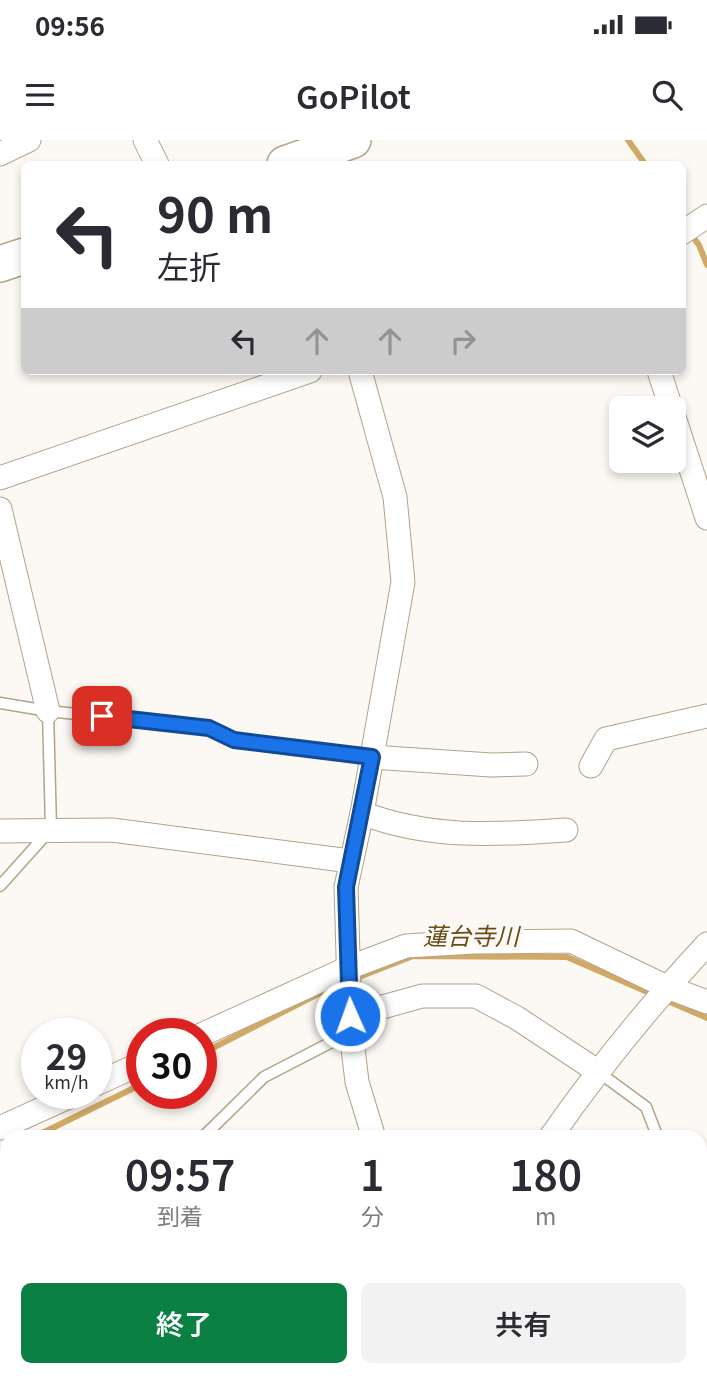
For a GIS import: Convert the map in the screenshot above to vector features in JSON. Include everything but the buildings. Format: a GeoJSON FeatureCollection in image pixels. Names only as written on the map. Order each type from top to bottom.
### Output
{"type":"FeatureCollection","features":[{"type":"Feature","properties":{"kind":"main road"},"geometry":{"type":"LineString","coordinates":[[294,161],[353,140]]}},
{"type":"Feature","properties":{"kind":"main road"},"geometry":{"type":"LineString","coordinates":[[0,264],[21,257]]}},
{"type":"Feature","properties":{"kind":"street"},"geometry":{"type":"LineString","coordinates":[[0,154],[29,140]]}},
{"type":"Feature","properties":{"kind":"street"},"geometry":{"type":"LineString","coordinates":[[145,140],[156,161]]}},
{"type":"Feature","properties":{"kind":"street"},"geometry":{"type":"LineString","coordinates":[[0,478],[289,375]]}},
{"type":"Feature","properties":{"kind":"street"},"geometry":{"type":"LineString","coordinates":[[361,375],[395,497],[403,582],[362,813],[346,887],[351,1024],[357,1082],[372,1130]]}},
{"type":"Feature","properties":{"kind":"street"},"geometry":{"type":"LineString","coordinates":[[660,375],[667,396]]}},
{"type":"Feature","properties":{"kind":"street"},"geometry":{"type":"LineString","coordinates":[[686,454],[707,518]]}},
{"type":"Feature","properties":{"kind":"street"},"geometry":{"type":"LineString","coordinates":[[0,509],[48,710]]}},
{"type":"Feature","properties":{"kind":"street"},"geometry":{"type":"LineString","coordinates":[[591,766],[606,740],[707,716]]}},
{"type":"Feature","properties":{"kind":"street"},"geometry":{"type":"LineString","coordinates":[[372,757],[491,765],[526,764]]}},
{"type":"Feature","properties":{"kind":"street"},"geometry":{"type":"LineString","coordinates":[[362,813],[420,830],[452,834],[566,830]]}},
{"type":"Feature","properties":{"kind":"street"},"geometry":{"type":"LineString","coordinates":[[0,831],[112,830],[350,861]]}},
{"type":"Feature","properties":{"kind":"street"},"geometry":{"type":"LineString","coordinates":[[217,1028],[348,968],[405,946],[474,942],[571,941],[667,987],[707,1002]]}},
{"type":"Feature","properties":{"kind":"street"},"geometry":{"type":"LineString","coordinates":[[556,1130],[597,1071],[707,944]]}},
{"type":"Feature","properties":{"kind":"street"},"geometry":{"type":"LineString","coordinates":[[351,1024],[422,996],[476,996],[517,1018],[597,1071]]}},
{"type":"Feature","properties":{"kind":"street"},"geometry":{"type":"LineString","coordinates":[[0,1128],[42,1109]]}},
{"type":"Feature","properties":{"kind":"lane"},"geometry":{"type":"LineString","coordinates":[[0,703],[209,728],[234,740],[372,757]]}},
{"type":"Feature","properties":{"kind":"lane"},"geometry":{"type":"LineString","coordinates":[[0,886],[51,829],[48,710]]}},
{"type":"Feature","properties":{"kind":"lane"},"geometry":{"type":"LineString","coordinates":[[210,1130],[264,1077],[351,1024]]}},
{"type":"Feature","properties":{"kind":"lane"},"geometry":{"type":"LineString","coordinates":[[597,1071],[646,1107],[655,1130]]}},
{"type":"Feature","properties":{"kind":"waterway"},"geometry":{"type":"LineString","coordinates":[[628,140],[643,161]]}},
{"type":"Feature","properties":{"kind":"waterway"},"geometry":{"type":"LineString","coordinates":[[691,234],[707,265]]}},
{"type":"Feature","properties":{"kind":"waterway","name":"蓮台寺川"},"geometry":{"type":"LineString","coordinates":[[354,979],[413,956],[567,957],[707,1018]]}},
{"type":"Feature","properties":{"kind":"waterway","name":"蓮台寺川"},"geometry":{"type":"LineString","coordinates":[[217,1046],[324,991]]}},
{"type":"Feature","properties":{"kind":"waterway","name":"蓮台寺川"},"geometry":{"type":"LineString","coordinates":[[48,1130],[126,1092]]}},
{"type":"Feature","properties":{"kind":"route"},"geometry":{"type":"LineString","coordinates":[[102,716],[209,728],[234,740],[372,757],[346,887],[350,1016]]}}]}
